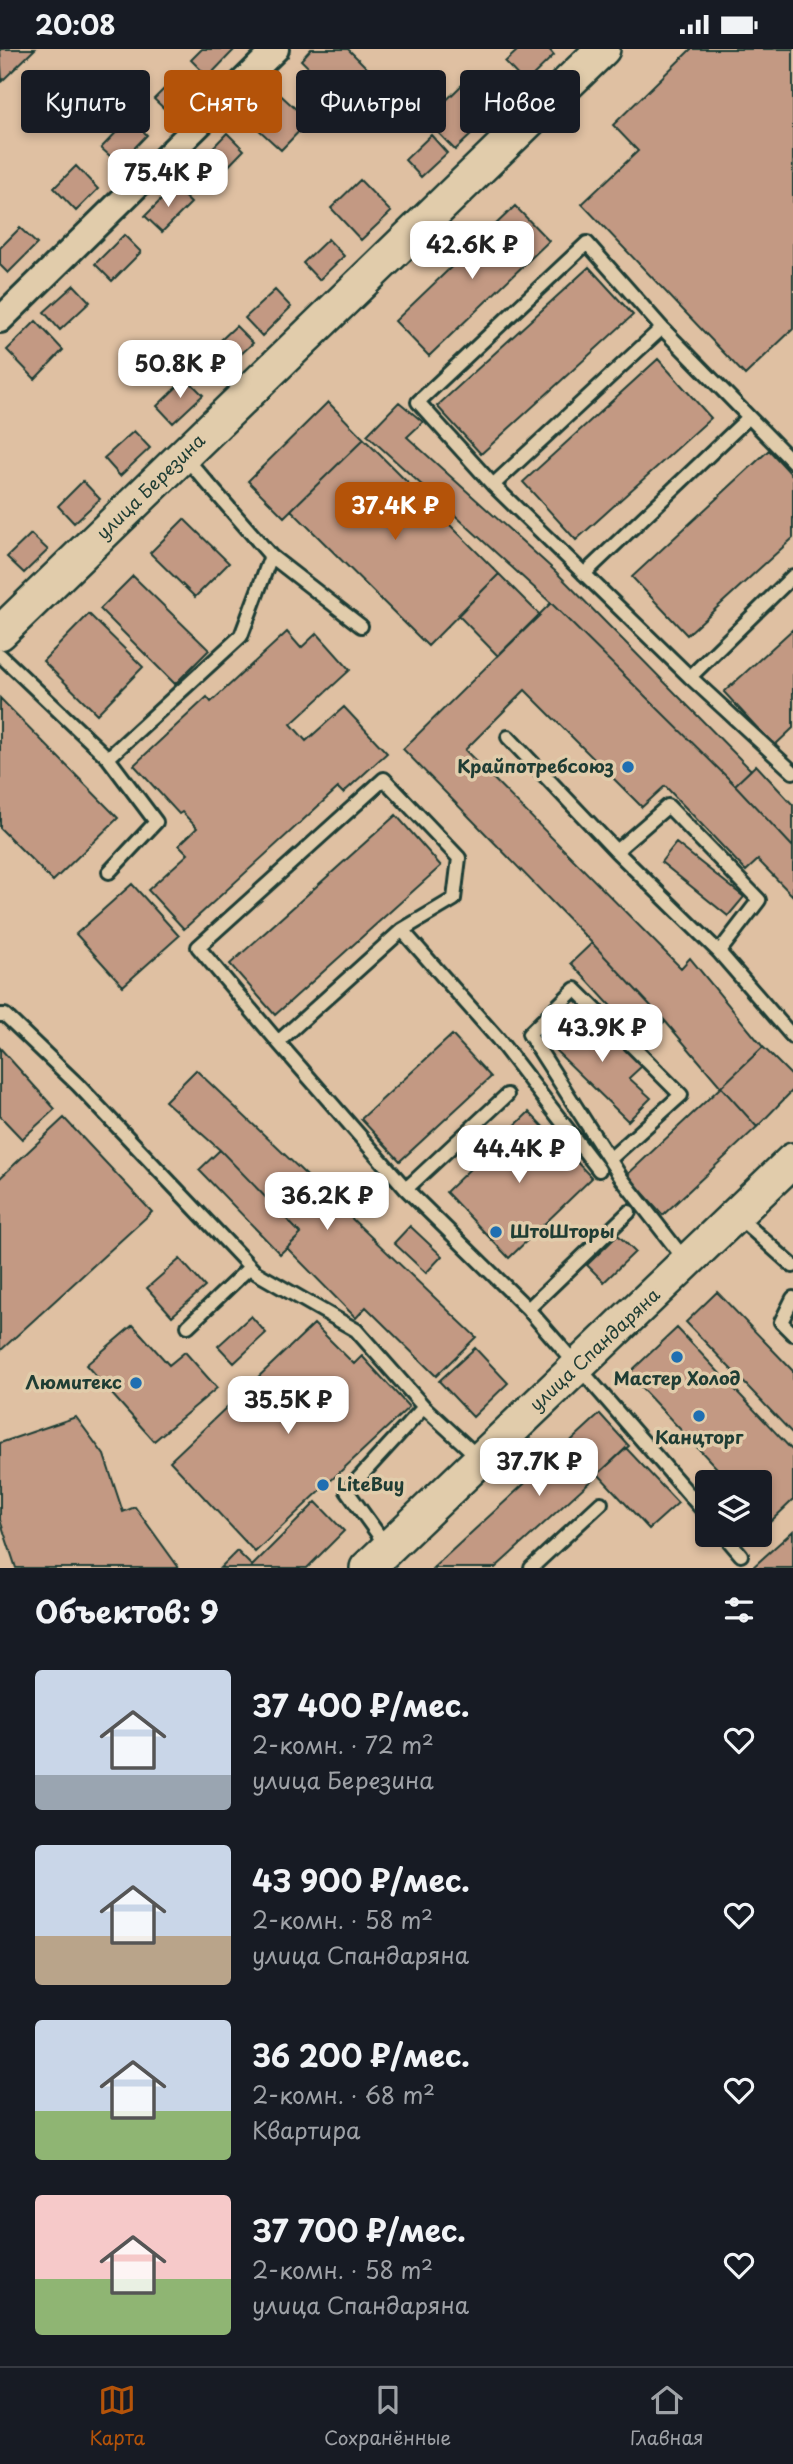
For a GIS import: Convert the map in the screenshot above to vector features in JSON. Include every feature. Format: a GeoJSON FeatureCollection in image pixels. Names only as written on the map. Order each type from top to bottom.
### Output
{"type":"FeatureCollection","features":[{"type":"Feature","properties":{"kind":"street"},"geometry":{"type":"LineString","coordinates":[[0,320],[276,49]]}},
{"type":"Feature","properties":{"kind":"street","name":"улица Березина"},"geometry":{"type":"LineString","coordinates":[[0,633],[603,49]]}},
{"type":"Feature","properties":{"kind":"street","name":"улица Спандаряна"},"geometry":{"type":"LineString","coordinates":[[377,1558],[793,1160]]}},
{"type":"Feature","properties":{"kind":"lane"},"geometry":{"type":"LineString","coordinates":[[793,462],[662,328],[587,243],[418,402],[493,485],[690,677],[793,772]]}},
{"type":"Feature","properties":{"kind":"lane"},"geometry":{"type":"LineString","coordinates":[[493,485],[662,328]]}},
{"type":"Feature","properties":{"kind":"lane"},"geometry":{"type":"LineString","coordinates":[[584,573],[748,418]]}},
{"type":"Feature","properties":{"kind":"lane"},"geometry":{"type":"LineString","coordinates":[[184,455],[271,556],[361,626]]}},
{"type":"Feature","properties":{"kind":"lane"},"geometry":{"type":"LineString","coordinates":[[108,758],[241,636],[271,556]]}},
{"type":"Feature","properties":{"kind":"lane"},"geometry":{"type":"LineString","coordinates":[[690,677],[793,576]]}},
{"type":"Feature","properties":{"kind":"lane"},"geometry":{"type":"LineString","coordinates":[[0,655],[108,758],[156,822],[109,872]]}},
{"type":"Feature","properties":{"kind":"lane"},"geometry":{"type":"LineString","coordinates":[[508,737],[616,851],[719,953],[793,1037]]}},
{"type":"Feature","properties":{"kind":"lane"},"geometry":{"type":"LineString","coordinates":[[278,1042],[402,930],[454,899],[459,858],[384,779],[198,947],[278,1042],[406,1189],[528,1309],[695,1501]]}},
{"type":"Feature","properties":{"kind":"lane"},"geometry":{"type":"LineString","coordinates":[[616,851],[668,806],[759,900],[719,953]]}},
{"type":"Feature","properties":{"kind":"lane"},"geometry":{"type":"LineString","coordinates":[[402,930],[498,1039],[599,1170]]}},
{"type":"Feature","properties":{"kind":"lane"},"geometry":{"type":"LineString","coordinates":[[611,1159],[681,1095],[575,989],[529,1034],[653,1224],[687,1263]]}},
{"type":"Feature","properties":{"kind":"lane"},"geometry":{"type":"LineString","coordinates":[[0,1015],[5,1015],[78,1085],[250,1267],[356,1331],[424,1407],[480,1459]]}},
{"type":"Feature","properties":{"kind":"lane"},"geometry":{"type":"LineString","coordinates":[[406,1189],[507,1095]]}},
{"type":"Feature","properties":{"kind":"lane"},"geometry":{"type":"LineString","coordinates":[[528,1309],[629,1212]]}},
{"type":"Feature","properties":{"kind":"lane"},"geometry":{"type":"LineString","coordinates":[[736,1215],[793,1266]]}},
{"type":"Feature","properties":{"kind":"lane"},"geometry":{"type":"LineString","coordinates":[[188,1326],[250,1267]]}},
{"type":"Feature","properties":{"kind":"lane"},"geometry":{"type":"LineString","coordinates":[[793,1298],[781,1322],[793,1334]]}},
{"type":"Feature","properties":{"kind":"lane"},"geometry":{"type":"LineString","coordinates":[[377,1558],[346,1490],[424,1407]]}},
{"type":"Feature","properties":{"kind":"lane"},"geometry":{"type":"LineString","coordinates":[[531,1568],[601,1503]]}},
{"type":"Feature","properties":{"kind":"lane"},"geometry":{"type":"LineString","coordinates":[[734,1547],[741,1555]]}},
{"type":"Feature","properties":{"kind":"building"},"geometry":{"type":"Polygon","coordinates":[[[0,49],[35,49],[2,81],[0,49]]]}},
{"type":"Feature","properties":{"kind":"building"},"geometry":{"type":"Polygon","coordinates":[[[202,49],[235,49],[215,70],[201,70],[191,60],[202,49]]]}},
{"type":"Feature","properties":{"kind":"building"},"geometry":{"type":"Polygon","coordinates":[[[311,49],[348,49],[368,69],[311,70],[301,60],[311,49]]]}},
{"type":"Feature","properties":{"kind":"building"},"geometry":{"type":"Polygon","coordinates":[[[519,49],[549,49],[554,55],[538,70],[513,70],[505,62],[519,49]]]}},
{"type":"Feature","properties":{"kind":"building"},"geometry":{"type":"Polygon","coordinates":[[[691,49],[793,49],[793,329],[745,375],[582,204],[638,151],[613,125],[691,49]]]}},
{"type":"Feature","properties":{"kind":"building"},"geometry":{"type":"Polygon","coordinates":[[[460,87],[460,133],[473,133],[455,150],[439,133],[446,133],[446,100],[460,87]]]}},
{"type":"Feature","properties":{"kind":"building"},"geometry":{"type":"Polygon","coordinates":[[[164,89],[164,108],[154,99],[164,89]]]}},
{"type":"Feature","properties":{"kind":"building"},"geometry":{"type":"Polygon","coordinates":[[[282,96],[296,109],[297,133],[281,150],[262,133],[282,133],[282,96]]]}},
{"type":"Feature","properties":{"kind":"building"},"geometry":{"type":"Polygon","coordinates":[[[116,133],[147,135],[119,164],[101,148],[116,133]]]}},
{"type":"Feature","properties":{"kind":"building"},"geometry":{"type":"Polygon","coordinates":[[[227,133],[244,150],[216,179],[199,162],[227,133]]]}},
{"type":"Feature","properties":{"kind":"building"},"geometry":{"type":"Polygon","coordinates":[[[431,135],[447,153],[421,177],[405,160],[431,135]]]}},
{"type":"Feature","properties":{"kind":"building"},"geometry":{"type":"Polygon","coordinates":[[[76,166],[98,189],[76,211],[54,188],[76,166]]]}},
{"type":"Feature","properties":{"kind":"building"},"geometry":{"type":"Polygon","coordinates":[[[360,180],[391,212],[361,240],[331,208],[360,180]]]}},
{"type":"Feature","properties":{"kind":"building"},"geometry":{"type":"Polygon","coordinates":[[[174,187],[191,203],[162,232],[145,216],[174,187]]]}},
{"type":"Feature","properties":{"kind":"building"},"geometry":{"type":"Polygon","coordinates":[[[515,206],[549,241],[429,356],[395,321],[515,206]]]}},
{"type":"Feature","properties":{"kind":"building"},"geometry":{"type":"Polygon","coordinates":[[[20,228],[37,244],[8,273],[0,265],[0,248],[20,228]]]}},
{"type":"Feature","properties":{"kind":"building"},"geometry":{"type":"Polygon","coordinates":[[[124,235],[141,252],[112,281],[95,264],[124,235]]]}},
{"type":"Feature","properties":{"kind":"building"},"geometry":{"type":"Polygon","coordinates":[[[328,239],[344,256],[319,280],[303,263],[328,239]]]}},
{"type":"Feature","properties":{"kind":"building"},"geometry":{"type":"Polygon","coordinates":[[[589,267],[633,315],[481,454],[437,406],[589,267]]]}},
{"type":"Feature","properties":{"kind":"building"},"geometry":{"type":"Polygon","coordinates":[[[74,285],[90,302],[60,330],[44,312],[74,285]]]}},
{"type":"Feature","properties":{"kind":"building"},"geometry":{"type":"Polygon","coordinates":[[[275,290],[291,307],[262,336],[245,318],[275,290]]]}},
{"type":"Feature","properties":{"kind":"building"},"geometry":{"type":"Polygon","coordinates":[[[36,321],[63,350],[35,379],[7,350],[36,321]]]}},
{"type":"Feature","properties":{"kind":"building"},"geometry":{"type":"Polygon","coordinates":[[[236,326],[253,343],[223,371],[206,354],[236,326]]]}},
{"type":"Feature","properties":{"kind":"building"},"geometry":{"type":"Polygon","coordinates":[[[658,359],[711,418],[576,540],[523,482],[658,359]]]}},
{"type":"Feature","properties":{"kind":"building"},"geometry":{"type":"Polygon","coordinates":[[[186,378],[203,395],[173,423],[157,406],[186,378]]]}},
{"type":"Feature","properties":{"kind":"building"},"geometry":{"type":"Polygon","coordinates":[[[328,402],[364,439],[284,517],[248,481],[328,402]]]}},
{"type":"Feature","properties":{"kind":"building"},"geometry":{"type":"Polygon","coordinates":[[[399,402],[423,422],[407,437],[555,571],[751,770],[735,785],[551,603],[367,435],[399,402]]]}},
{"type":"Feature","properties":{"kind":"building"},"geometry":{"type":"Polygon","coordinates":[[[134,431],[150,448],[120,476],[104,458],[134,431]]]}},
{"type":"Feature","properties":{"kind":"building"},"geometry":{"type":"Polygon","coordinates":[[[364,439],[499,574],[428,646],[291,510],[364,439]]]}},
{"type":"Feature","properties":{"kind":"building"},"geometry":{"type":"Polygon","coordinates":[[[769,450],[793,476],[793,538],[687,635],[632,577],[769,450]]]}},
{"type":"Feature","properties":{"kind":"building"},"geometry":{"type":"Polygon","coordinates":[[[83,481],[100,499],[74,523],[58,506],[83,481]]]}},
{"type":"Feature","properties":{"kind":"building"},"geometry":{"type":"Polygon","coordinates":[[[184,519],[229,563],[195,597],[150,553],[184,519]]]}},
{"type":"Feature","properties":{"kind":"building"},"geometry":{"type":"Polygon","coordinates":[[[31,534],[48,550],[24,573],[7,557],[31,534]]]}},
{"type":"Feature","properties":{"kind":"building"},"geometry":{"type":"Polygon","coordinates":[[[499,574],[540,615],[498,656],[458,615],[499,574]]]}},
{"type":"Feature","properties":{"kind":"building"},"geometry":{"type":"Polygon","coordinates":[[[133,576],[209,650],[175,684],[100,609],[133,576]]]}},
{"type":"Feature","properties":{"kind":"building"},"geometry":{"type":"Polygon","coordinates":[[[551,603],[735,785],[793,847],[793,896],[758,860],[746,871],[665,786],[642,807],[525,690],[465,750],[681,968],[690,958],[763,1047],[721,1087],[665,1021],[592,943],[403,749],[551,603]]]}},
{"type":"Feature","properties":{"kind":"building"},"geometry":{"type":"Polygon","coordinates":[[[89,614],[143,667],[97,714],[43,661],[89,614]]]}},
{"type":"Feature","properties":{"kind":"building"},"geometry":{"type":"Polygon","coordinates":[[[793,629],[793,728],[774,746],[724,692],[793,629]]]}},
{"type":"Feature","properties":{"kind":"building"},"geometry":{"type":"Polygon","coordinates":[[[287,632],[301,648],[317,633],[350,670],[291,724],[306,741],[344,707],[387,753],[343,793],[338,788],[184,929],[148,890],[188,854],[179,845],[197,828],[182,812],[179,814],[134,765],[207,697],[211,702],[287,632]]]}},
{"type":"Feature","properties":{"kind":"building"},"geometry":{"type":"Polygon","coordinates":[[[0,698],[118,818],[53,881],[0,828],[0,698]]]}},
{"type":"Feature","properties":{"kind":"building"},"geometry":{"type":"Polygon","coordinates":[[[756,765],[793,805],[793,847],[735,785],[756,765]]]}},
{"type":"Feature","properties":{"kind":"building"},"geometry":{"type":"Polygon","coordinates":[[[396,815],[441,866],[275,1015],[230,964],[396,815]]]}},
{"type":"Feature","properties":{"kind":"building"},"geometry":{"type":"Polygon","coordinates":[[[676,843],[744,897],[728,916],[661,862],[676,843]]]}},
{"type":"Feature","properties":{"kind":"building"},"geometry":{"type":"Polygon","coordinates":[[[132,884],[179,936],[123,986],[76,934],[132,884]]]}},
{"type":"Feature","properties":{"kind":"building"},"geometry":{"type":"Polygon","coordinates":[[[592,943],[665,1021],[644,1042],[571,963],[592,943]]]}},
{"type":"Feature","properties":{"kind":"building"},"geometry":{"type":"Polygon","coordinates":[[[585,1010],[642,1066],[629,1078],[651,1098],[628,1121],[550,1045],[585,1010]]]}},
{"type":"Feature","properties":{"kind":"building"},"geometry":{"type":"Polygon","coordinates":[[[452,1035],[491,1077],[400,1161],[361,1119],[452,1035]]]}},
{"type":"Feature","properties":{"kind":"building"},"geometry":{"type":"Polygon","coordinates":[[[763,1047],[793,1077],[793,1090],[757,1127],[721,1087],[763,1047]]]}},
{"type":"Feature","properties":{"kind":"building"},"geometry":{"type":"Polygon","coordinates":[[[0,1048],[55,1109],[22,1139],[0,1116],[0,1048]]]}},
{"type":"Feature","properties":{"kind":"building"},"geometry":{"type":"Polygon","coordinates":[[[196,1070],[476,1337],[436,1376],[366,1307],[356,1318],[287,1248],[301,1234],[220,1150],[165,1101],[196,1070]]]}},
{"type":"Feature","properties":{"kind":"building"},"geometry":{"type":"Polygon","coordinates":[[[721,1087],[757,1127],[663,1215],[627,1175],[721,1087]]]}},
{"type":"Feature","properties":{"kind":"building"},"geometry":{"type":"Polygon","coordinates":[[[529,1112],[592,1178],[509,1258],[446,1192],[529,1112]]]}},
{"type":"Feature","properties":{"kind":"building"},"geometry":{"type":"Polygon","coordinates":[[[64,1118],[152,1212],[0,1351],[0,1178],[64,1118]]]}},
{"type":"Feature","properties":{"kind":"building"},"geometry":{"type":"Polygon","coordinates":[[[220,1150],[301,1234],[280,1254],[199,1170],[220,1150]]]}},
{"type":"Feature","properties":{"kind":"building"},"geometry":{"type":"Polygon","coordinates":[[[410,1226],[442,1256],[426,1273],[394,1243],[410,1226]]]}},
{"type":"Feature","properties":{"kind":"building"},"geometry":{"type":"Polygon","coordinates":[[[618,1235],[635,1252],[604,1282],[587,1265],[618,1235]]]}},
{"type":"Feature","properties":{"kind":"building"},"geometry":{"type":"Polygon","coordinates":[[[180,1259],[205,1287],[172,1316],[147,1288],[180,1259]]]}},
{"type":"Feature","properties":{"kind":"building"},"geometry":{"type":"Polygon","coordinates":[[[717,1292],[793,1371],[793,1434],[686,1322],[717,1292]]]}},
{"type":"Feature","properties":{"kind":"building"},"geometry":{"type":"Polygon","coordinates":[[[251,1316],[266,1333],[234,1363],[218,1346],[251,1316]]]}},
{"type":"Feature","properties":{"kind":"building"},"geometry":{"type":"Polygon","coordinates":[[[314,1324],[354,1364],[362,1356],[409,1407],[255,1552],[170,1461],[314,1324]]]}},
{"type":"Feature","properties":{"kind":"building"},"geometry":{"type":"Polygon","coordinates":[[[133,1325],[169,1365],[185,1352],[217,1388],[154,1441],[86,1365],[133,1325]]]}},
{"type":"Feature","properties":{"kind":"building"},"geometry":{"type":"Polygon","coordinates":[[[677,1328],[793,1451],[793,1500],[772,1520],[772,1470],[719,1470],[628,1374],[677,1328]]]}},
{"type":"Feature","properties":{"kind":"building"},"geometry":{"type":"Polygon","coordinates":[[[475,1348],[508,1383],[473,1417],[439,1381],[475,1348]]]}},
{"type":"Feature","properties":{"kind":"building"},"geometry":{"type":"Polygon","coordinates":[[[600,1414],[629,1446],[495,1568],[433,1568],[600,1414]]]}},
{"type":"Feature","properties":{"kind":"building"},"geometry":{"type":"Polygon","coordinates":[[[76,1417],[104,1455],[123,1512],[135,1507],[179,1568],[16,1568],[0,1520],[0,1443],[76,1417]]]}},
{"type":"Feature","properties":{"kind":"building"},"geometry":{"type":"Polygon","coordinates":[[[626,1448],[678,1503],[649,1529],[598,1474],[626,1448]]]}},
{"type":"Feature","properties":{"kind":"building"},"geometry":{"type":"Polygon","coordinates":[[[316,1502],[344,1531],[307,1568],[220,1568],[237,1551],[252,1566],[316,1502]]]}},
{"type":"Feature","properties":{"kind":"building"},"geometry":{"type":"Polygon","coordinates":[[[793,1531],[793,1568],[752,1568],[793,1531]]]}},
{"type":"Feature","properties":{"kind":"place","name":"Крайпотребсоюз"},"geometry":{"type":"Point","coordinates":[628,767]}},
{"type":"Feature","properties":{"kind":"place","name":"ШтоШторы"},"geometry":{"type":"Point","coordinates":[496,1232]}},
{"type":"Feature","properties":{"kind":"place","name":"Мастер Холод"},"geometry":{"type":"Point","coordinates":[677,1357]}},
{"type":"Feature","properties":{"kind":"place","name":"Люмитекс"},"geometry":{"type":"Point","coordinates":[136,1383]}},
{"type":"Feature","properties":{"kind":"place","name":"Канцторг"},"geometry":{"type":"Point","coordinates":[699,1416]}},
{"type":"Feature","properties":{"kind":"place","name":"LiteBuy"},"geometry":{"type":"Point","coordinates":[323,1485]}}]}
